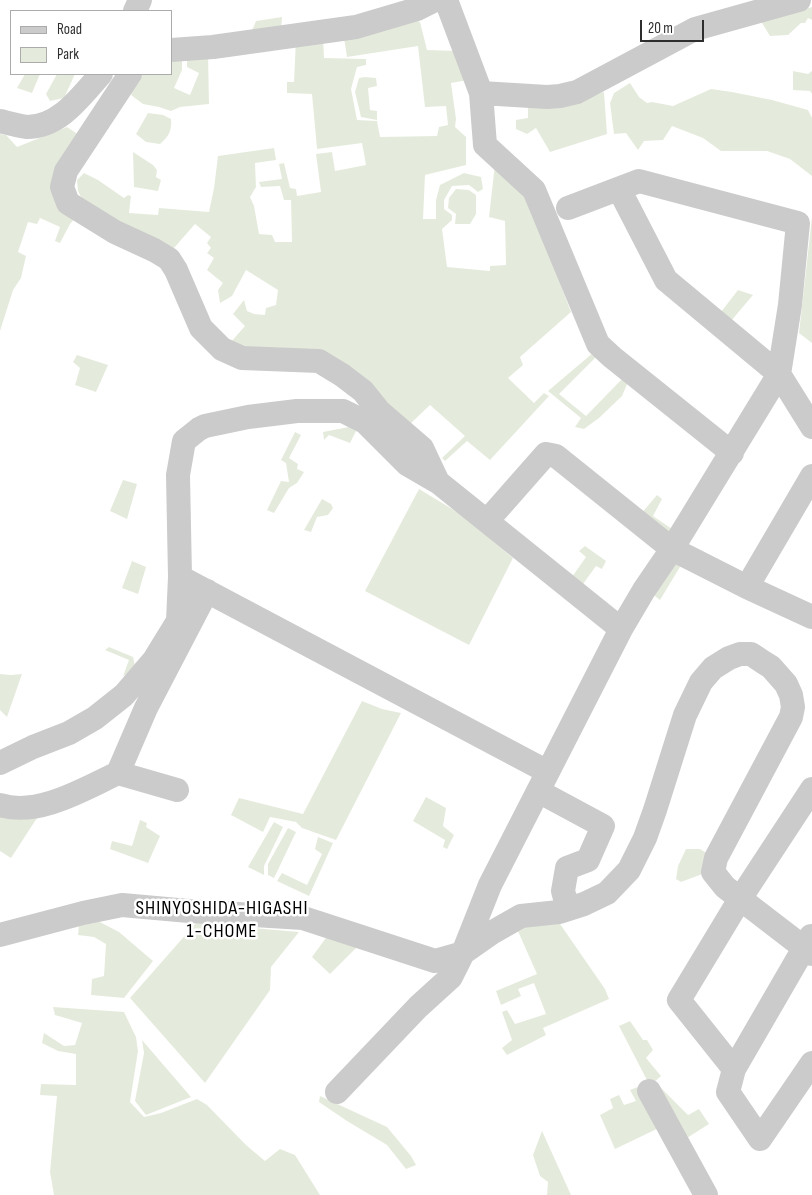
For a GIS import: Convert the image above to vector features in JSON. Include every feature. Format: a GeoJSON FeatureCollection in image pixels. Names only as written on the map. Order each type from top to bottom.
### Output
{"type":"FeatureCollection","features":[{"type":"Feature","properties":{"kind":"street"},"geometry":{"type":"LineString","coordinates":[[172,50],[213,47],[356,27],[417,9],[435,0]]}},
{"type":"Feature","properties":{"kind":"street"},"geometry":{"type":"LineString","coordinates":[[446,0],[481,93],[485,145],[534,190],[598,344],[732,453]]}},
{"type":"Feature","properties":{"kind":"street"},"geometry":{"type":"LineString","coordinates":[[481,93],[547,97],[577,92],[695,29],[801,0],[812,1]]}},
{"type":"Feature","properties":{"kind":"street"},"geometry":{"type":"LineString","coordinates":[[0,121],[26,127],[54,120],[71,107],[99,75]]}},
{"type":"Feature","properties":{"kind":"street"},"geometry":{"type":"LineString","coordinates":[[129,75],[66,171],[62,187],[68,202],[113,237],[154,250],[169,259],[176,270],[185,304],[201,328],[222,349],[242,358],[318,361],[363,390],[379,411],[422,448],[438,482]]}},
{"type":"Feature","properties":{"kind":"street"},"geometry":{"type":"LineString","coordinates":[[337,1092],[418,1007],[451,977],[463,953],[490,885],[621,629],[780,374],[790,305],[798,222],[639,181],[568,208]]}},
{"type":"Feature","properties":{"kind":"street"},"geometry":{"type":"LineString","coordinates":[[619,189],[666,280],[780,374],[812,427]]}},
{"type":"Feature","properties":{"kind":"street"},"geometry":{"type":"LineString","coordinates":[[0,763],[33,747],[69,733],[95,718],[124,695],[154,660],[178,621],[180,577],[178,475],[184,440],[205,426],[248,417],[297,411],[343,411],[365,422],[407,464],[438,482],[621,629]]}},
{"type":"Feature","properties":{"kind":"street"},"geometry":{"type":"LineString","coordinates":[[487,521],[546,454],[556,456],[672,549],[812,617]]}},
{"type":"Feature","properties":{"kind":"street"},"geometry":{"type":"LineString","coordinates":[[747,587],[812,476]]}},
{"type":"Feature","properties":{"kind":"street"},"geometry":{"type":"LineString","coordinates":[[180,577],[543,782],[603,826],[588,860],[567,868],[563,891],[568,909]]}},
{"type":"Feature","properties":{"kind":"street"},"geometry":{"type":"LineString","coordinates":[[118,773],[146,708],[207,591]]}},
{"type":"Feature","properties":{"kind":"street"},"geometry":{"type":"LineString","coordinates":[[0,935],[83,913],[122,905],[303,918],[435,961],[463,953],[493,932],[521,916],[559,912],[584,904],[607,893],[629,870],[645,838],[685,715],[701,682],[713,668],[729,658],[740,654],[751,654],[771,667],[786,684],[791,694],[793,707],[791,717],[716,858],[713,872],[725,887],[809,946],[734,1069],[728,1092],[760,1139],[812,1064]]}},
{"type":"Feature","properties":{"kind":"street"},"geometry":{"type":"LineString","coordinates":[[0,806],[9,808],[36,806],[68,796],[118,773],[177,790]]}},
{"type":"Feature","properties":{"kind":"street"},"geometry":{"type":"LineString","coordinates":[[734,1069],[679,1000],[740,898],[812,789]]}},
{"type":"Feature","properties":{"kind":"street"},"geometry":{"type":"LineString","coordinates":[[649,1091],[706,1195]]}},
{"type":"Feature","properties":{"kind":"green space"},"geometry":{"type":"Polygon","coordinates":[[[812,7],[812,20],[808,18],[805,23],[801,23],[788,35],[770,36],[759,18],[793,13],[812,7]]]}},
{"type":"Feature","properties":{"kind":"green space"},"geometry":{"type":"Polygon","coordinates":[[[282,17],[281,31],[251,33],[256,21],[282,17]]]}},
{"type":"Feature","properties":{"kind":"green space"},"geometry":{"type":"Polygon","coordinates":[[[409,17],[420,22],[427,50],[458,51],[468,80],[451,83],[456,119],[455,127],[466,137],[466,165],[425,175],[423,219],[436,219],[436,200],[440,185],[464,173],[481,177],[483,189],[478,192],[469,185],[452,186],[444,200],[444,209],[452,215],[452,220],[442,229],[447,267],[490,271],[490,266],[506,265],[505,221],[489,217],[495,164],[534,197],[545,244],[571,312],[520,357],[523,365],[508,378],[534,403],[544,393],[549,396],[490,460],[467,441],[445,461],[442,458],[465,436],[430,405],[409,425],[372,389],[262,351],[230,343],[245,326],[233,314],[244,300],[247,311],[265,315],[266,308],[276,305],[278,290],[246,270],[232,296],[220,303],[218,290],[223,283],[207,270],[214,258],[207,253],[211,248],[207,243],[211,237],[195,224],[174,248],[117,222],[84,203],[78,191],[77,180],[84,173],[124,198],[128,195],[131,196],[129,213],[158,215],[159,208],[209,212],[218,156],[274,148],[276,160],[255,163],[256,187],[250,197],[254,206],[259,234],[272,235],[275,242],[292,242],[291,200],[284,200],[280,186],[261,187],[259,182],[282,179],[279,164],[284,163],[290,188],[296,189],[297,196],[321,192],[316,154],[332,152],[335,171],[366,165],[362,143],[317,149],[312,94],[287,93],[287,82],[294,82],[296,39],[323,37],[324,58],[366,59],[366,65],[357,67],[351,89],[357,120],[377,121],[380,137],[437,136],[439,127],[448,125],[446,106],[425,107],[418,46],[347,57],[344,38],[409,17]]]}},
{"type":"Feature","properties":{"kind":"green space"},"geometry":{"type":"Polygon","coordinates":[[[208,54],[209,104],[180,107],[171,111],[143,104],[131,95],[140,75],[172,75],[172,57],[182,55],[182,70],[174,88],[190,95],[199,73],[187,67],[187,55],[208,54]]]}},
{"type":"Feature","properties":{"kind":"green space"},"geometry":{"type":"Polygon","coordinates":[[[793,71],[808,74],[812,71],[812,94],[810,91],[793,90],[793,71]]]}},
{"type":"Feature","properties":{"kind":"green space"},"geometry":{"type":"Polygon","coordinates":[[[24,75],[40,75],[32,93],[17,88],[24,75]]]}},
{"type":"Feature","properties":{"kind":"green space"},"geometry":{"type":"Polygon","coordinates":[[[56,75],[75,75],[64,98],[50,101],[46,94],[56,75]]]}},
{"type":"Feature","properties":{"kind":"green space"},"geometry":{"type":"Polygon","coordinates":[[[359,78],[376,78],[377,86],[368,88],[370,110],[377,111],[377,120],[361,117],[355,92],[359,78]]]}},
{"type":"Feature","properties":{"kind":"green space"},"geometry":{"type":"Polygon","coordinates":[[[630,83],[639,97],[647,103],[652,102],[673,106],[711,89],[772,100],[808,110],[812,118],[812,176],[790,159],[767,151],[721,151],[703,138],[672,126],[663,140],[644,141],[638,150],[626,133],[614,134],[610,103],[614,93],[630,83]]]}},
{"type":"Feature","properties":{"kind":"green space"},"geometry":{"type":"Polygon","coordinates":[[[604,92],[607,134],[550,152],[536,128],[527,134],[516,129],[516,120],[528,118],[528,101],[578,99],[604,92]]]}},
{"type":"Feature","properties":{"kind":"green space"},"geometry":{"type":"Polygon","coordinates":[[[148,113],[163,115],[171,119],[169,133],[160,144],[146,142],[136,134],[148,113]]]}},
{"type":"Feature","properties":{"kind":"green space"},"geometry":{"type":"Polygon","coordinates":[[[67,127],[79,135],[60,170],[77,216],[70,224],[60,243],[55,241],[60,227],[40,218],[37,224],[28,222],[18,252],[26,256],[21,278],[13,290],[0,331],[0,134],[6,135],[17,147],[67,127]]]}},
{"type":"Feature","properties":{"kind":"green space"},"geometry":{"type":"Polygon","coordinates":[[[133,152],[153,165],[157,170],[156,177],[161,180],[158,191],[134,187],[133,152]]]}},
{"type":"Feature","properties":{"kind":"green space"},"geometry":{"type":"Polygon","coordinates":[[[456,189],[469,190],[476,195],[476,214],[470,224],[455,224],[456,214],[448,208],[449,198],[456,189]]]}},
{"type":"Feature","properties":{"kind":"green space"},"geometry":{"type":"Polygon","coordinates":[[[812,217],[812,343],[799,333],[812,217]]]}},
{"type":"Feature","properties":{"kind":"green space"},"geometry":{"type":"Polygon","coordinates":[[[738,290],[753,295],[731,321],[721,312],[738,290]]]}},
{"type":"Feature","properties":{"kind":"green space"},"geometry":{"type":"Polygon","coordinates":[[[594,352],[598,355],[559,394],[586,416],[624,377],[628,382],[622,396],[599,418],[584,429],[575,427],[581,418],[548,391],[594,352]]]}},
{"type":"Feature","properties":{"kind":"green space"},"geometry":{"type":"Polygon","coordinates":[[[77,355],[108,365],[96,392],[75,385],[80,368],[73,362],[77,355]]]}},
{"type":"Feature","properties":{"kind":"green space"},"geometry":{"type":"Polygon","coordinates":[[[349,427],[356,431],[350,443],[329,435],[324,440],[323,432],[349,427]]]}},
{"type":"Feature","properties":{"kind":"green space"},"geometry":{"type":"Polygon","coordinates":[[[295,432],[301,435],[289,458],[298,464],[297,469],[304,472],[297,483],[289,488],[274,513],[267,510],[281,481],[289,482],[286,463],[281,460],[295,432]]]}},
{"type":"Feature","properties":{"kind":"green space"},"geometry":{"type":"Polygon","coordinates":[[[123,480],[137,484],[127,519],[110,511],[123,480]]]}},
{"type":"Feature","properties":{"kind":"green space"},"geometry":{"type":"Polygon","coordinates":[[[419,489],[462,515],[513,558],[469,645],[365,591],[419,489]]]}},
{"type":"Feature","properties":{"kind":"green space"},"geometry":{"type":"Polygon","coordinates":[[[657,495],[662,499],[653,516],[672,529],[668,537],[640,515],[657,495]]]}},
{"type":"Feature","properties":{"kind":"green space"},"geometry":{"type":"Polygon","coordinates":[[[322,499],[331,504],[333,508],[328,515],[317,517],[311,532],[304,530],[322,499]]]}},
{"type":"Feature","properties":{"kind":"green space"},"geometry":{"type":"Polygon","coordinates":[[[585,546],[606,561],[602,569],[596,566],[583,584],[572,577],[586,557],[579,551],[585,546]]]}},
{"type":"Feature","properties":{"kind":"green space"},"geometry":{"type":"Polygon","coordinates":[[[676,558],[683,562],[660,600],[651,593],[676,558]]]}},
{"type":"Feature","properties":{"kind":"green space"},"geometry":{"type":"Polygon","coordinates":[[[132,561],[146,567],[138,594],[122,588],[132,561]]]}},
{"type":"Feature","properties":{"kind":"green space"},"geometry":{"type":"Polygon","coordinates":[[[109,647],[133,657],[136,670],[123,676],[129,660],[105,650],[109,647]]]}},
{"type":"Feature","properties":{"kind":"green space"},"geometry":{"type":"Polygon","coordinates":[[[0,674],[22,674],[7,717],[0,710],[0,674]]]}},
{"type":"Feature","properties":{"kind":"green space"},"geometry":{"type":"Polygon","coordinates":[[[362,701],[382,709],[401,713],[336,840],[302,828],[296,822],[270,817],[263,832],[231,815],[239,798],[303,814],[362,701]]]}},
{"type":"Feature","properties":{"kind":"green space"},"geometry":{"type":"Polygon","coordinates":[[[426,797],[446,808],[443,826],[454,835],[447,849],[443,847],[445,840],[413,821],[426,797]]]}},
{"type":"Feature","properties":{"kind":"green space"},"geometry":{"type":"Polygon","coordinates":[[[0,813],[37,818],[11,858],[0,851],[0,813]]]}},
{"type":"Feature","properties":{"kind":"green space"},"geometry":{"type":"Polygon","coordinates":[[[140,820],[147,823],[146,827],[160,836],[148,863],[110,849],[112,841],[132,846],[140,820]]]}},
{"type":"Feature","properties":{"kind":"green space"},"geometry":{"type":"Polygon","coordinates":[[[274,822],[283,827],[264,866],[264,875],[248,867],[274,822]]]}},
{"type":"Feature","properties":{"kind":"green space"},"geometry":{"type":"Polygon","coordinates":[[[288,828],[296,832],[274,878],[268,875],[268,864],[288,828]]]}},
{"type":"Feature","properties":{"kind":"green space"},"geometry":{"type":"Polygon","coordinates":[[[318,837],[333,843],[309,896],[277,881],[282,873],[307,885],[322,854],[315,849],[318,837]]]}},
{"type":"Feature","properties":{"kind":"green space"},"geometry":{"type":"Polygon","coordinates":[[[686,849],[700,849],[708,854],[705,873],[681,882],[676,879],[678,866],[686,849]]]}},
{"type":"Feature","properties":{"kind":"green space"},"geometry":{"type":"Polygon","coordinates":[[[96,920],[119,932],[153,961],[124,998],[91,995],[92,979],[104,976],[106,944],[94,937],[78,935],[79,925],[96,920]]]}},
{"type":"Feature","properties":{"kind":"green space"},"geometry":{"type":"Polygon","coordinates":[[[558,921],[605,989],[609,999],[543,1028],[546,1035],[507,1055],[502,1048],[512,1040],[502,1012],[507,1010],[515,1024],[546,1014],[534,983],[518,989],[521,996],[501,1005],[496,991],[537,974],[517,929],[531,922],[558,921]]]}},
{"type":"Feature","properties":{"kind":"green space"},"geometry":{"type":"Polygon","coordinates":[[[196,923],[299,932],[271,967],[270,990],[205,1083],[130,998],[196,923]]]}},
{"type":"Feature","properties":{"kind":"green space"},"geometry":{"type":"Polygon","coordinates":[[[328,935],[357,947],[330,974],[312,957],[328,935]]]}},
{"type":"Feature","properties":{"kind":"green space"},"geometry":{"type":"Polygon","coordinates":[[[53,1007],[124,1012],[136,1037],[138,1051],[130,1102],[144,1117],[161,1113],[197,1099],[207,1105],[246,1145],[265,1161],[280,1149],[295,1155],[320,1195],[54,1195],[50,1172],[57,1096],[40,1095],[41,1084],[76,1085],[76,1054],[58,1051],[42,1043],[44,1033],[64,1046],[75,1045],[82,1023],[55,1015],[53,1007]]]}},
{"type":"Feature","properties":{"kind":"green space"},"geometry":{"type":"Polygon","coordinates":[[[630,1021],[643,1040],[647,1040],[653,1050],[646,1058],[661,1076],[650,1086],[619,1026],[630,1021]]]}},
{"type":"Feature","properties":{"kind":"green space"},"geometry":{"type":"Polygon","coordinates":[[[142,1040],[191,1097],[146,1115],[135,1101],[144,1053],[142,1040]]]}},
{"type":"Feature","properties":{"kind":"green space"},"geometry":{"type":"Polygon","coordinates":[[[643,1085],[663,1126],[615,1149],[600,1115],[613,1108],[610,1099],[619,1095],[624,1105],[636,1101],[630,1090],[643,1085]]]}},
{"type":"Feature","properties":{"kind":"green space"},"geometry":{"type":"Polygon","coordinates":[[[659,1086],[688,1115],[699,1109],[709,1124],[687,1138],[659,1086]]]}},
{"type":"Feature","properties":{"kind":"green space"},"geometry":{"type":"Polygon","coordinates":[[[320,1096],[387,1127],[416,1165],[406,1169],[387,1145],[319,1102],[320,1096]]]}},
{"type":"Feature","properties":{"kind":"green space"},"geometry":{"type":"Polygon","coordinates":[[[542,1131],[571,1195],[547,1195],[548,1182],[540,1176],[533,1155],[542,1131]]]}},
{"type":"Feature","properties":{"kind":"district","name":"SHINYOSHIDA-HIGASHI 1-CHOME"},"geometry":{"type":"Point","coordinates":[222,920]}}]}
